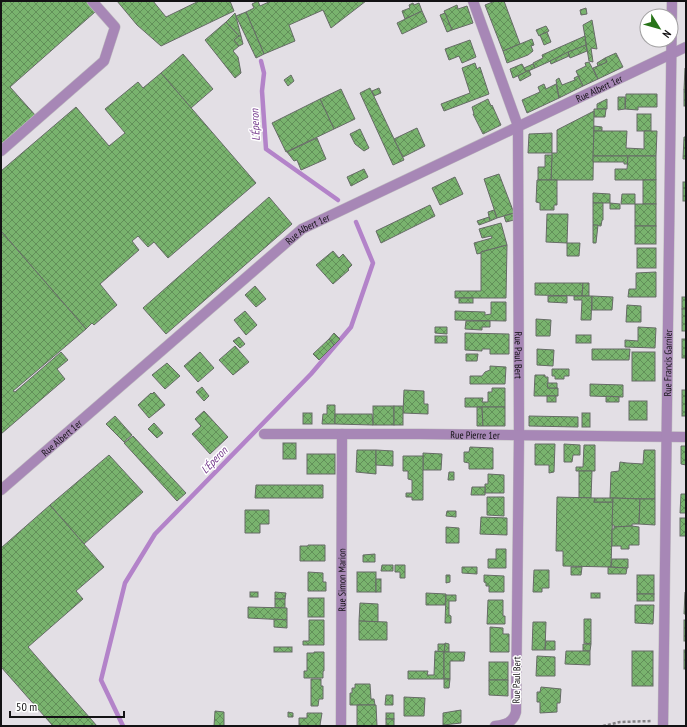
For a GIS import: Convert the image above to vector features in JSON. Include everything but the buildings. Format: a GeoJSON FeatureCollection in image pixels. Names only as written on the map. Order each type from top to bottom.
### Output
{"type":"FeatureCollection","features":[{"type":"Feature","properties":{"kind":"street"},"geometry":{"type":"LineString","coordinates":[[1,151],[104,61],[115,27],[92,1]]}},
{"type":"Feature","properties":{"kind":"street","name":"Rue Paul Bert"},"geometry":{"type":"LineString","coordinates":[[473,1],[518,126],[519,435],[516,712],[514,718],[508,723],[495,726]]}},
{"type":"Feature","properties":{"kind":"street","name":"Rue Francis Garnier"},"geometry":{"type":"LineString","coordinates":[[663,723],[672,1]]}},
{"type":"Feature","properties":{"kind":"street","name":"Rue Albert 1er"},"geometry":{"type":"LineString","coordinates":[[1,490],[302,228],[686,47]]}},
{"type":"Feature","properties":{"kind":"street","name":"Rue Pierre 1er"},"geometry":{"type":"LineString","coordinates":[[264,434],[686,437]]}},
{"type":"Feature","properties":{"kind":"street","name":"Rue Simon Marion"},"geometry":{"type":"LineString","coordinates":[[341,726],[342,434]]}},
{"type":"Feature","properties":{"kind":"path"},"geometry":{"type":"LineString","coordinates":[[603,726],[638,720],[663,723]]}},
{"type":"Feature","properties":{"kind":"waterway","name":"L'Éperon"},"geometry":{"type":"LineString","coordinates":[[261,61],[264,73],[262,91],[266,149],[338,200]]}},
{"type":"Feature","properties":{"kind":"waterway","name":"L'Éperon"},"geometry":{"type":"LineString","coordinates":[[123,726],[101,680],[125,583],[155,534],[311,374],[351,327],[373,263],[356,222]]}}]}
